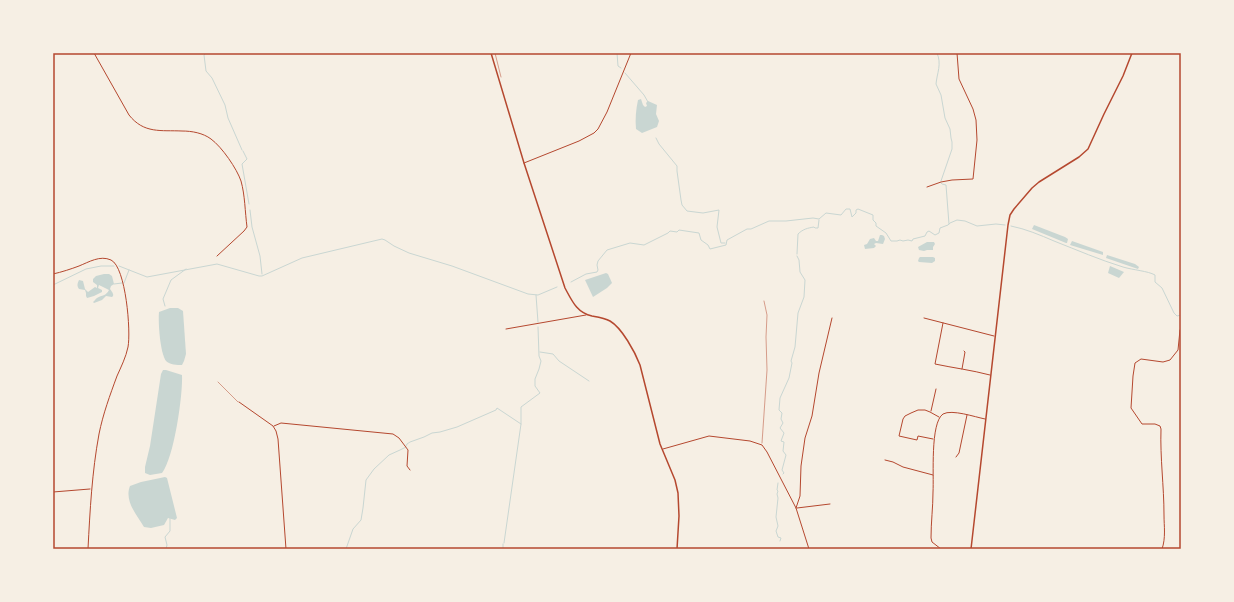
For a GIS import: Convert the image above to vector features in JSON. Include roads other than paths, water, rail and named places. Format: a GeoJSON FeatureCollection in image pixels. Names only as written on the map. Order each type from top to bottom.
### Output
{"type":"FeatureCollection","features":[{"type":"Feature","properties":{"kind":"street"},"geometry":{"type":"LineString","coordinates":[[94,53],[119,98],[135,122],[153,130],[196,132],[211,138],[226,155],[237,172],[241,183],[246,227],[244,232],[217,256]]}},
{"type":"Feature","properties":{"kind":"street"},"geometry":{"type":"LineString","coordinates":[[491,53],[524,163],[565,288],[573,303],[586,315]]}},
{"type":"Feature","properties":{"kind":"street"},"geometry":{"type":"LineString","coordinates":[[524,163],[594,134],[607,112],[631,53]]}},
{"type":"Feature","properties":{"kind":"street"},"geometry":{"type":"LineString","coordinates":[[927,187],[952,180],[973,179],[977,140],[976,120],[960,79],[957,53]]}},
{"type":"Feature","properties":{"kind":"street"},"geometry":{"type":"LineString","coordinates":[[971,549],[1010,215],[1032,188],[1039,182],[1079,158],[1088,149],[1123,76],[1132,53]]}},
{"type":"Feature","properties":{"kind":"street"},"geometry":{"type":"LineString","coordinates":[[53,274],[97,259],[105,259],[112,260],[116,264],[123,283],[128,324],[128,345],[108,399],[101,423],[91,489],[88,549]]}},
{"type":"Feature","properties":{"kind":"street"},"geometry":{"type":"LineString","coordinates":[[506,329],[586,315],[602,318],[611,322],[619,329],[637,357],[662,449],[675,480],[678,493],[679,516],[677,549]]}},
{"type":"Feature","properties":{"kind":"street"},"geometry":{"type":"LineString","coordinates":[[796,508],[800,496],[801,466],[805,438],[812,416],[819,373],[830,332],[832,318]]}},
{"type":"Feature","properties":{"kind":"street"},"geometry":{"type":"LineString","coordinates":[[924,318],[995,336]]}},
{"type":"Feature","properties":{"kind":"street"},"geometry":{"type":"LineString","coordinates":[[943,323],[936,364],[991,375]]}},
{"type":"Feature","properties":{"kind":"street"},"geometry":{"type":"LineString","coordinates":[[1162,549],[1165,540],[1160,452],[1161,429],[1158,425],[1142,424],[1131,408],[1133,376],[1135,363],[1141,359],[1163,362],[1170,360],[1178,350],[1180,330]]}},
{"type":"Feature","properties":{"kind":"street"},"geometry":{"type":"LineString","coordinates":[[962,369],[964,351]]}},
{"type":"Feature","properties":{"kind":"street"},"geometry":{"type":"LineString","coordinates":[[930,412],[936,389]]}},
{"type":"Feature","properties":{"kind":"street"},"geometry":{"type":"LineString","coordinates":[[239,402],[273,426],[276,431],[278,439],[286,549]]}},
{"type":"Feature","properties":{"kind":"street"},"geometry":{"type":"LineString","coordinates":[[934,440],[918,436],[917,440],[899,436],[905,416],[918,410],[930,412],[939,418]]}},
{"type":"Feature","properties":{"kind":"street"},"geometry":{"type":"LineString","coordinates":[[942,549],[932,542],[931,538],[934,440],[939,418],[948,412],[986,419]]}},
{"type":"Feature","properties":{"kind":"street"},"geometry":{"type":"LineString","coordinates":[[956,457],[959,453],[967,415]]}},
{"type":"Feature","properties":{"kind":"street"},"geometry":{"type":"LineString","coordinates":[[273,426],[281,423],[393,434],[399,438],[408,450],[407,466],[410,470]]}},
{"type":"Feature","properties":{"kind":"street"},"geometry":{"type":"LineString","coordinates":[[662,449],[705,436],[762,444],[796,508],[808,549]]}},
{"type":"Feature","properties":{"kind":"street"},"geometry":{"type":"LineString","coordinates":[[885,460],[903,467],[933,475]]}},
{"type":"Feature","properties":{"kind":"street"},"geometry":{"type":"LineString","coordinates":[[53,492],[91,489]]}},
{"type":"Feature","properties":{"kind":"street"},"geometry":{"type":"LineString","coordinates":[[796,508],[830,504]]}},
{"type":"Feature","properties":{"kind":"lane"},"geometry":{"type":"LineString","coordinates":[[762,444],[767,370],[766,315],[764,301]]}},
{"type":"Feature","properties":{"kind":"lane"},"geometry":{"type":"LineString","coordinates":[[218,382],[239,402]]}},
{"type":"Feature","properties":{"kind":"waterway"},"geometry":{"type":"LineString","coordinates":[[206,53],[204,55],[206,71],[212,78],[225,105],[228,118],[242,150]]}},
{"type":"Feature","properties":{"kind":"waterway"},"geometry":{"type":"LineString","coordinates":[[617,53],[618,66],[621,68]]}},
{"type":"Feature","properties":{"kind":"waterway"},"geometry":{"type":"LineString","coordinates":[[937,53],[939,65],[936,84],[941,95],[945,118],[950,129],[952,142],[952,149],[941,181]]}},
{"type":"Feature","properties":{"kind":"waterway"},"geometry":{"type":"LineString","coordinates":[[625,73],[644,95],[648,102]]}},
{"type":"Feature","properties":{"kind":"waterway"},"geometry":{"type":"LineString","coordinates":[[656,138],[677,166],[682,205],[687,211],[703,213],[719,210],[717,227],[721,243],[725,243]]}},
{"type":"Feature","properties":{"kind":"waterway"},"geometry":{"type":"LineString","coordinates":[[243,151],[247,159],[242,164],[249,204]]}},
{"type":"Feature","properties":{"kind":"waterway"},"geometry":{"type":"LineString","coordinates":[[941,183],[946,185],[949,224]]}},
{"type":"Feature","properties":{"kind":"waterway"},"geometry":{"type":"LineString","coordinates":[[571,282],[586,274],[597,272],[598,261],[607,250],[630,243],[644,245],[670,231],[677,232],[679,230],[699,233],[701,240],[708,245],[710,249],[726,245],[727,240],[747,229],[751,229],[769,221],[813,218],[819,219],[826,213],[841,215],[846,209],[850,209],[852,217],[858,209],[873,215],[873,220],[876,223],[876,226],[886,233],[891,241],[912,241],[913,239],[925,236],[929,231],[935,235],[939,233],[940,228],[957,220],[965,221],[977,226],[996,224],[1005,225]]}},
{"type":"Feature","properties":{"kind":"waterway"},"geometry":{"type":"LineString","coordinates":[[250,210],[252,227],[260,256],[262,274]]}},
{"type":"Feature","properties":{"kind":"waterway"},"geometry":{"type":"LineString","coordinates":[[797,254],[798,234],[808,228],[818,228],[819,220]]}},
{"type":"Feature","properties":{"kind":"waterway"},"geometry":{"type":"LineString","coordinates":[[1011,226],[1033,232],[1114,264],[1155,275],[1155,282],[1162,288],[1174,313],[1177,316],[1181,315]]}},
{"type":"Feature","properties":{"kind":"waterway"},"geometry":{"type":"LineString","coordinates":[[119,266],[147,277],[217,264],[262,276],[302,258],[382,239],[409,253],[452,266],[528,294],[538,295],[557,287]]}},
{"type":"Feature","properties":{"kind":"waterway"},"geometry":{"type":"LineString","coordinates":[[783,474],[784,473],[782,470],[786,455],[783,451],[784,442],[781,441],[784,433],[780,428],[783,423],[781,419],[782,413],[779,410],[780,398],[789,378],[792,363],[791,361],[795,347],[798,313],[804,297],[805,280],[800,272],[799,260],[797,256]]}},
{"type":"Feature","properties":{"kind":"waterway"},"geometry":{"type":"LineString","coordinates":[[53,285],[86,269],[101,266],[114,266]]}},
{"type":"Feature","properties":{"kind":"waterway"},"geometry":{"type":"LineString","coordinates":[[165,306],[163,299],[171,280],[186,269]]}},
{"type":"Feature","properties":{"kind":"waterway"},"geometry":{"type":"LineString","coordinates":[[124,283],[129,270]]}},
{"type":"Feature","properties":{"kind":"waterway"},"geometry":{"type":"LineString","coordinates":[[114,284],[122,283]]}},
{"type":"Feature","properties":{"kind":"waterway"},"geometry":{"type":"LineString","coordinates":[[536,295],[538,322]]}},
{"type":"Feature","properties":{"kind":"waterway"},"geometry":{"type":"LineString","coordinates":[[504,543],[521,424],[521,407],[540,393],[535,386],[535,379],[541,361],[539,356],[538,327]]}},
{"type":"Feature","properties":{"kind":"waterway"},"geometry":{"type":"LineString","coordinates":[[540,352],[553,354],[559,361],[589,381]]}},
{"type":"Feature","properties":{"kind":"waterway"},"geometry":{"type":"LineString","coordinates":[[406,446],[410,442],[432,433],[457,427],[496,410],[497,408],[521,424]]}},
{"type":"Feature","properties":{"kind":"waterway"},"geometry":{"type":"LineString","coordinates":[[346,549],[353,529],[361,520],[366,480],[374,469],[389,455],[406,447]]}},
{"type":"Feature","properties":{"kind":"waterway"},"geometry":{"type":"LineString","coordinates":[[778,483],[776,517],[778,526],[776,531],[778,537],[781,538],[780,541]]}},
{"type":"Feature","properties":{"kind":"waterway"},"geometry":{"type":"LineString","coordinates":[[166,549],[167,545],[165,537],[170,531],[170,518]]}},
{"type":"Feature","properties":{"kind":"waterway"},"geometry":{"type":"LineString","coordinates":[[503,544],[503,549]]}}]}
